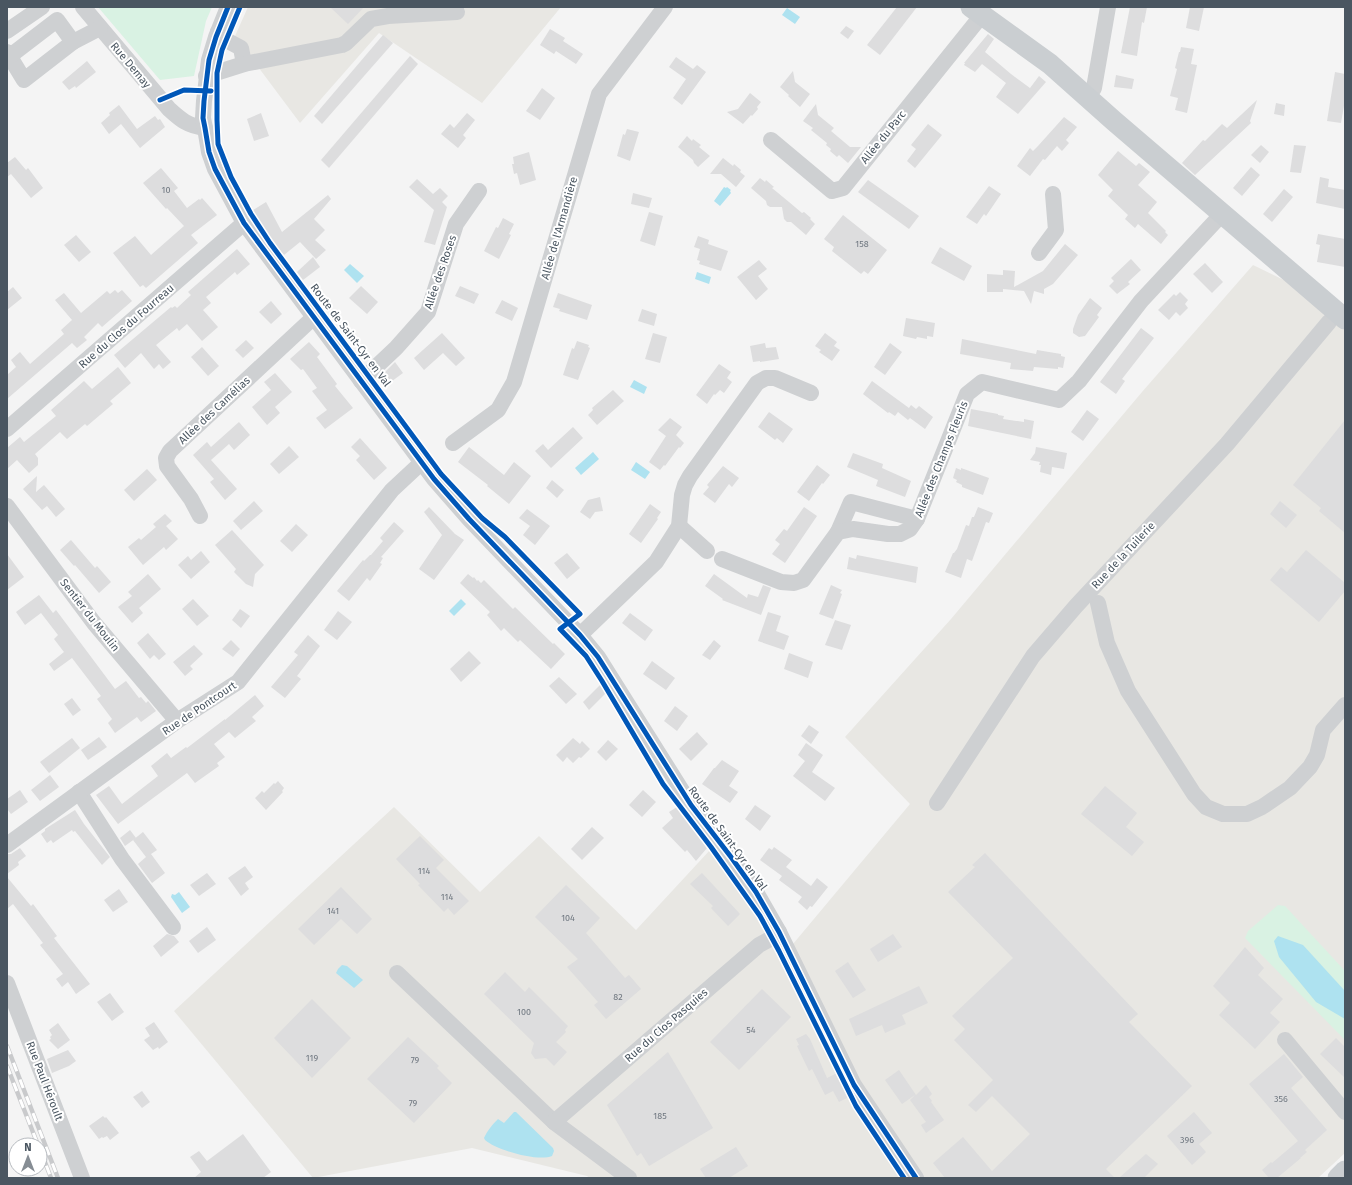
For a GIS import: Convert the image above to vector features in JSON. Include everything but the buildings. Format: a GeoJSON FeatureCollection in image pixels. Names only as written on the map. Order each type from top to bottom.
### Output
{"type":"FeatureCollection","features":[{"type":"Feature","properties":{"kind":"main road"},"geometry":{"type":"LineString","coordinates":[[977,11],[1050,64],[1222,214],[1312,290],[1337,321]]}},
{"type":"Feature","properties":{"kind":"main road"},"geometry":{"type":"LineString","coordinates":[[1338,1178],[1345,1171]]}},
{"type":"Feature","properties":{"kind":"street"},"geometry":{"type":"LineString","coordinates":[[7,31],[42,7]]}},
{"type":"Feature","properties":{"kind":"street","name":"Rue Demay"},"geometry":{"type":"LineString","coordinates":[[83,7],[169,109],[183,122],[205,128]]}},
{"type":"Feature","properties":{"kind":"street","name":"Route de Saint-Cyr en Val"},"geometry":{"type":"LineString","coordinates":[[228,7],[209,60],[206,76],[203,118],[209,152],[215,169],[244,223],[434,479],[469,519],[580,635],[598,657],[691,805],[756,892],[779,932],[854,1085],[916,1178]]}},
{"type":"Feature","properties":{"kind":"street","name":"Allée de l'Armandière"},"geometry":{"type":"LineString","coordinates":[[453,443],[498,410],[514,382],[599,94],[665,7]]}},
{"type":"Feature","properties":{"kind":"street"},"geometry":{"type":"LineString","coordinates":[[1088,97],[1094,88],[1108,7]]}},
{"type":"Feature","properties":{"kind":"street","name":"Allée du Parc"},"geometry":{"type":"LineString","coordinates":[[771,140],[832,191],[843,188],[977,11]]}},
{"type":"Feature","properties":{"kind":"street"},"geometry":{"type":"LineString","coordinates":[[206,76],[244,64],[342,45],[371,19],[388,16],[457,12]]}},
{"type":"Feature","properties":{"kind":"street"},"geometry":{"type":"LineString","coordinates":[[73,42],[53,14],[8,54],[24,80],[73,42],[100,28]]}},
{"type":"Feature","properties":{"kind":"street"},"geometry":{"type":"LineString","coordinates":[[218,32],[226,40],[241,48],[244,64]]}},
{"type":"Feature","properties":{"kind":"street","name":"Allée des Roses"},"geometry":{"type":"LineString","coordinates":[[361,381],[396,348],[428,312],[456,224],[479,191]]}},
{"type":"Feature","properties":{"kind":"street"},"geometry":{"type":"LineString","coordinates":[[1039,253],[1056,230],[1053,194]]}},
{"type":"Feature","properties":{"kind":"street","name":"Allée des Champs Fleuris"},"geometry":{"type":"LineString","coordinates":[[838,532],[853,528],[888,534],[900,534],[910,529],[917,519],[967,394],[982,382],[1059,400],[1078,381],[1141,301],[1222,214]]}},
{"type":"Feature","properties":{"kind":"street","name":"Rue du Clos du Fourreau"},"geometry":{"type":"LineString","coordinates":[[7,429],[244,223]]}},
{"type":"Feature","properties":{"kind":"street","name":"Allée des Camélias"},"geometry":{"type":"LineString","coordinates":[[200,516],[191,499],[167,466],[166,458],[170,451],[314,317]]}},
{"type":"Feature","properties":{"kind":"street","name":"Rue de la Tuilerie"},"geometry":{"type":"LineString","coordinates":[[937,803],[1033,656],[1076,606],[1227,444],[1337,321]]}},
{"type":"Feature","properties":{"kind":"street"},"geometry":{"type":"LineString","coordinates":[[580,635],[656,562],[679,526],[682,495],[685,484],[757,383],[766,378],[776,378],[811,393]]}},
{"type":"Feature","properties":{"kind":"street","name":"Rue de Pontcourt"},"geometry":{"type":"LineString","coordinates":[[7,845],[177,721],[238,682],[392,490],[421,463]]}},
{"type":"Feature","properties":{"kind":"street"},"geometry":{"type":"LineString","coordinates":[[722,559],[781,582],[794,583],[803,580],[838,532],[851,502],[917,519]]}},
{"type":"Feature","properties":{"kind":"street","name":"Sentier du Moulin"},"geometry":{"type":"LineString","coordinates":[[7,506],[94,623],[177,721]]}},
{"type":"Feature","properties":{"kind":"street"},"geometry":{"type":"LineString","coordinates":[[679,526],[707,551]]}},
{"type":"Feature","properties":{"kind":"street"},"geometry":{"type":"LineString","coordinates":[[1098,603],[1107,643],[1128,691],[1194,794],[1206,807],[1223,814],[1247,814],[1262,807],[1290,788],[1310,767],[1317,755],[1322,730],[1344,707]]}},
{"type":"Feature","properties":{"kind":"street"},"geometry":{"type":"LineString","coordinates":[[75,795],[122,859],[168,926]]}},
{"type":"Feature","properties":{"kind":"street","name":"Rue du Clos Pasquies"},"geometry":{"type":"LineString","coordinates":[[554,1122],[759,945],[772,938],[779,932]]}},
{"type":"Feature","properties":{"kind":"street"},"geometry":{"type":"LineString","coordinates":[[397,973],[554,1122],[629,1178]]}},
{"type":"Feature","properties":{"kind":"street","name":"Rue Paul Héroult"},"geometry":{"type":"LineString","coordinates":[[7,983],[82,1178]]}},
{"type":"Feature","properties":{"kind":"street"},"geometry":{"type":"LineString","coordinates":[[1285,1040],[1345,1112]]}},
{"type":"Feature","properties":{"kind":"shaded area"},"geometry":{"type":"Polygon","coordinates":[[[248,7],[561,7],[482,103],[379,33],[300,123],[235,36],[248,7]]]}},
{"type":"Feature","properties":{"kind":"shaded area"},"geometry":{"type":"Polygon","coordinates":[[[1253,265],[1345,310],[1345,1153],[1318,1178],[590,1178],[472,1148],[313,1178],[174,1011],[394,807],[480,892],[539,836],[636,930],[710,850],[793,944],[910,804],[845,737],[951,619],[1142,392],[1253,265]]]}},
{"type":"Feature","properties":{"kind":"green space"},"geometry":{"type":"Polygon","coordinates":[[[98,7],[212,7],[206,21],[194,76],[160,80],[98,7]]]}},
{"type":"Feature","properties":{"kind":"green space"},"geometry":{"type":"Polygon","coordinates":[[[1278,905],[1285,906],[1345,971],[1345,1040],[1245,938],[1248,931],[1278,905]]]}},
{"type":"Feature","properties":{"kind":"water"},"geometry":{"type":"Polygon","coordinates":[[[787,8],[800,17],[795,24],[782,15],[787,8]]]}},
{"type":"Feature","properties":{"kind":"water"},"geometry":{"type":"Polygon","coordinates":[[[724,187],[731,190],[731,193],[720,206],[714,201],[724,187]]]}},
{"type":"Feature","properties":{"kind":"water"},"geometry":{"type":"Polygon","coordinates":[[[350,264],[364,276],[357,283],[344,270],[350,264]]]}},
{"type":"Feature","properties":{"kind":"water"},"geometry":{"type":"Polygon","coordinates":[[[697,272],[711,277],[709,284],[695,279],[697,272]]]}},
{"type":"Feature","properties":{"kind":"water"},"geometry":{"type":"Polygon","coordinates":[[[634,380],[647,387],[644,394],[630,387],[634,380]]]}},
{"type":"Feature","properties":{"kind":"water"},"geometry":{"type":"Polygon","coordinates":[[[593,452],[599,459],[581,475],[575,468],[593,452]]]}},
{"type":"Feature","properties":{"kind":"water"},"geometry":{"type":"Polygon","coordinates":[[[636,462],[650,472],[645,479],[631,470],[636,462]]]}},
{"type":"Feature","properties":{"kind":"water"},"geometry":{"type":"Polygon","coordinates":[[[461,599],[466,604],[454,616],[449,611],[461,599]]]}},
{"type":"Feature","properties":{"kind":"water"},"geometry":{"type":"Polygon","coordinates":[[[179,892],[190,907],[182,913],[171,897],[172,894],[175,895],[179,892]]]}},
{"type":"Feature","properties":{"kind":"water"},"geometry":{"type":"Polygon","coordinates":[[[1278,936],[1303,945],[1345,991],[1345,1019],[1316,1002],[1279,957],[1274,941],[1278,936]]]}},
{"type":"Feature","properties":{"kind":"water"},"geometry":{"type":"Polygon","coordinates":[[[342,965],[347,966],[363,980],[354,988],[336,973],[342,965]]]}},
{"type":"Feature","properties":{"kind":"water"},"geometry":{"type":"Polygon","coordinates":[[[514,1112],[516,1112],[553,1148],[554,1151],[552,1156],[537,1157],[517,1154],[498,1148],[485,1140],[484,1138],[487,1133],[498,1119],[504,1123],[514,1112]]]}},
{"type":"Feature","properties":{"kind":"railway"},"geometry":{"type":"LineString","coordinates":[[7,1046],[58,1178]]}},
{"type":"Feature","properties":{"kind":"railway"},"geometry":{"type":"LineString","coordinates":[[7,1066],[35,1137]]}},
{"type":"Feature","properties":{"kind":"railway"},"geometry":{"type":"LineString","coordinates":[[48,1170],[51,1178]]}},
{"type":"Feature","properties":{"kind":"cycle path"},"geometry":{"type":"LineString","coordinates":[[228,7],[209,60],[203,118],[209,152],[215,169],[244,223],[434,479],[469,519],[580,635],[598,657],[691,805],[756,892],[779,932],[854,1085],[916,1178]]}},
{"type":"Feature","properties":{"kind":"cycle path"},"geometry":{"type":"LineString","coordinates":[[240,7],[222,50],[217,73],[218,144],[231,177],[251,214],[270,243],[441,474],[482,518],[505,537],[580,614],[560,629],[586,656],[663,784],[711,847],[760,916],[856,1106],[904,1178]]}},
{"type":"Feature","properties":{"kind":"cycle path"},"geometry":{"type":"LineString","coordinates":[[160,100],[184,90],[211,91]]}}]}
